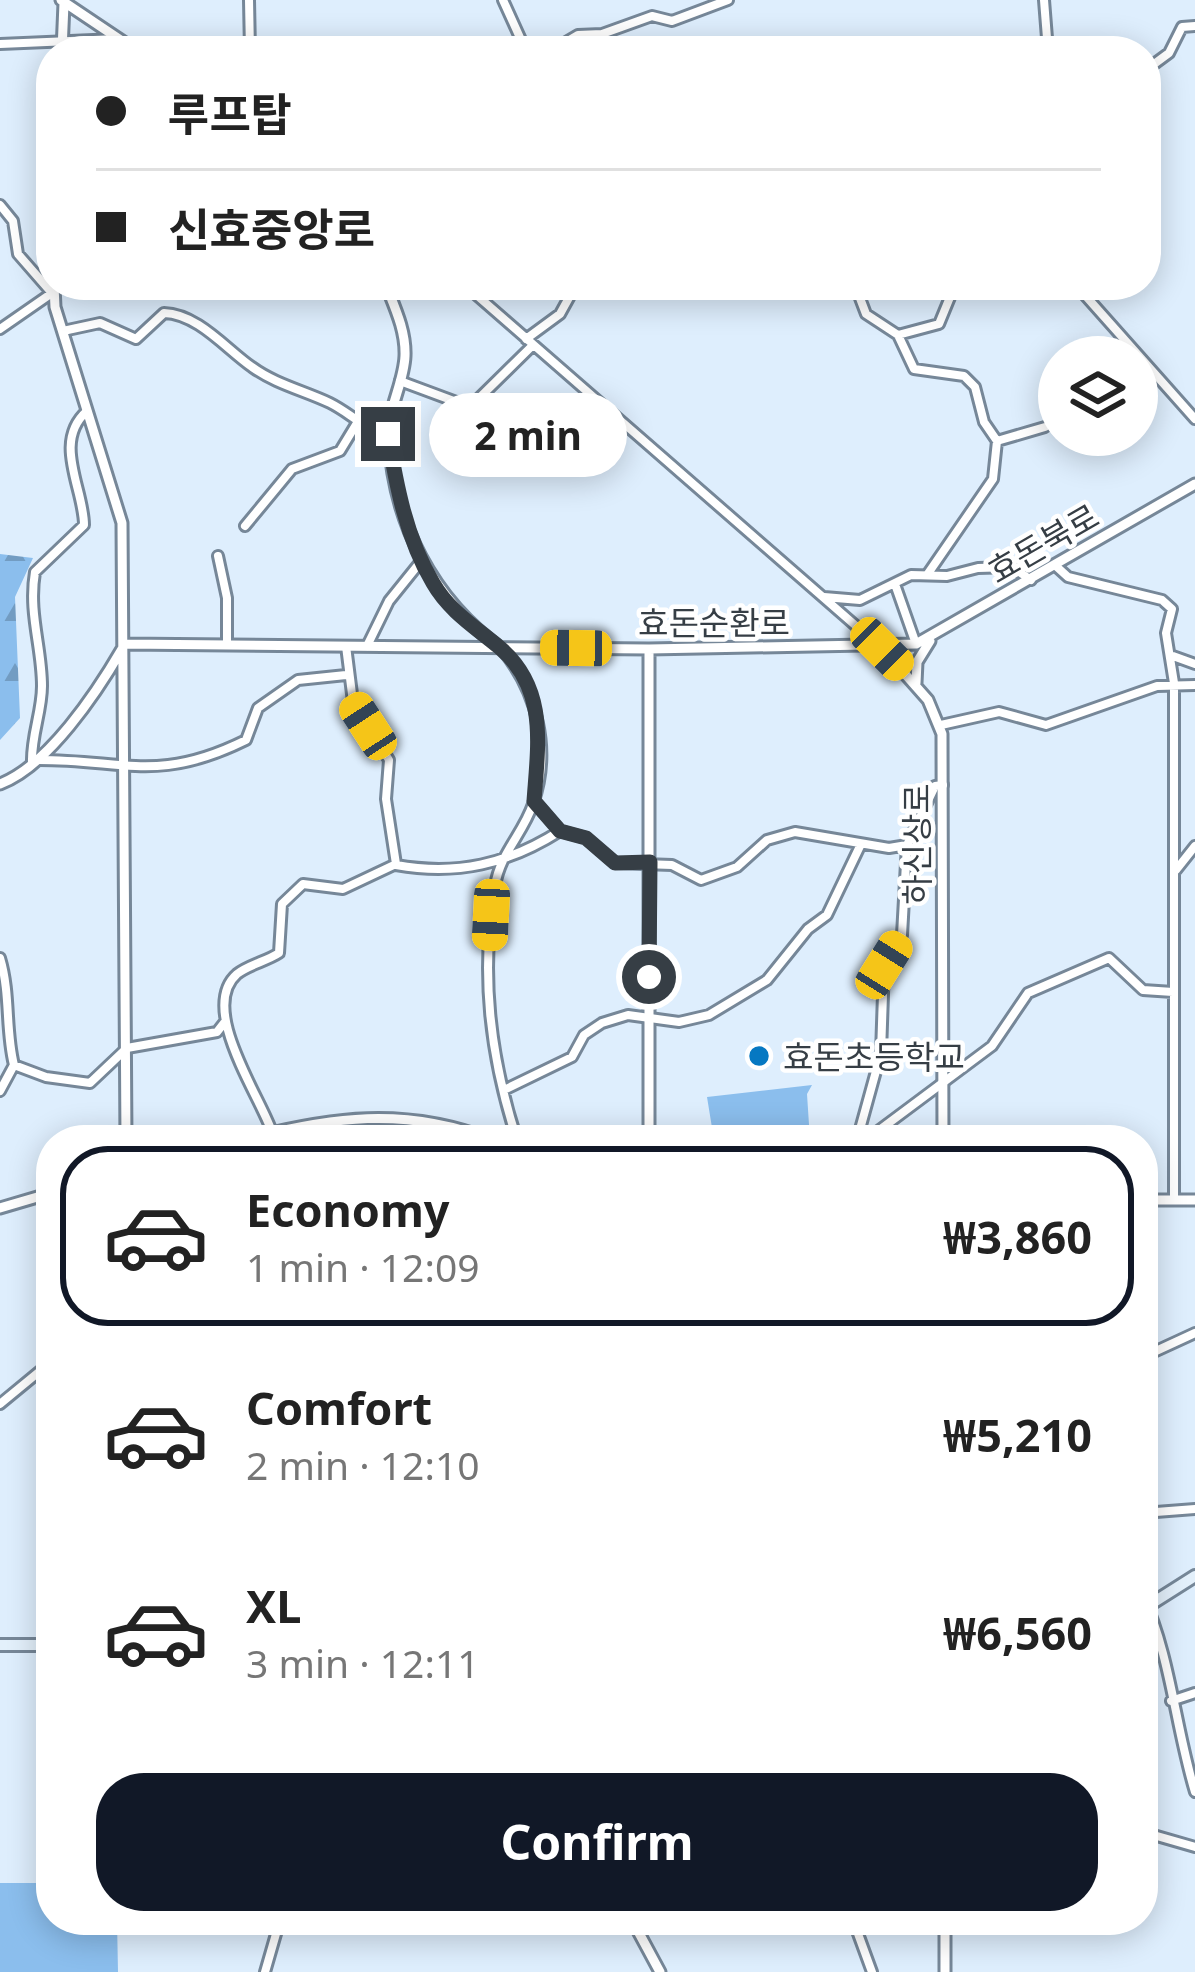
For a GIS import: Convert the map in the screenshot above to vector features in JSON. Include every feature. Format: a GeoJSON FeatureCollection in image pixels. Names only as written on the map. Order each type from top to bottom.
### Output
{"type":"FeatureCollection","features":[{"type":"Feature","properties":{"kind":"main road"},"geometry":{"type":"LineString","coordinates":[[1158,1597],[1195,1576]]}},
{"type":"Feature","properties":{"kind":"main road"},"geometry":{"type":"LineString","coordinates":[[0,1645],[36,1645]]}},
{"type":"Feature","properties":{"kind":"street"},"geometry":{"type":"LineString","coordinates":[[249,0],[250,36]]}},
{"type":"Feature","properties":{"kind":"street"},"geometry":{"type":"LineString","coordinates":[[503,0],[519,36]]}},
{"type":"Feature","properties":{"kind":"street"},"geometry":{"type":"LineString","coordinates":[[575,36],[602,34],[652,16],[672,21],[728,0]]}},
{"type":"Feature","properties":{"kind":"street"},"geometry":{"type":"LineString","coordinates":[[1044,0],[1047,36]]}},
{"type":"Feature","properties":{"kind":"street"},"geometry":{"type":"LineString","coordinates":[[63,2],[114,36]]}},
{"type":"Feature","properties":{"kind":"street"},"geometry":{"type":"LineString","coordinates":[[62,36],[63,2]]}},
{"type":"Feature","properties":{"kind":"street"},"geometry":{"type":"LineString","coordinates":[[1161,59],[1182,27],[1195,26]]}},
{"type":"Feature","properties":{"kind":"street"},"geometry":{"type":"LineString","coordinates":[[0,44],[36,45]]}},
{"type":"Feature","properties":{"kind":"street"},"geometry":{"type":"LineString","coordinates":[[0,206],[13,221],[18,254],[36,275]]}},
{"type":"Feature","properties":{"kind":"street"},"geometry":{"type":"LineString","coordinates":[[0,329],[42,300]]}},
{"type":"Feature","properties":{"kind":"street"},"geometry":{"type":"LineString","coordinates":[[54,300],[122,523],[126,1125]]}},
{"type":"Feature","properties":{"kind":"street"},"geometry":{"type":"LineString","coordinates":[[392,300],[402,327],[405,358],[388,434],[422,560],[434,586],[463,620],[502,649],[536,705],[534,801],[500,861],[487,1004],[513,1125]]}},
{"type":"Feature","properties":{"kind":"street","name":"하신상로"},"geometry":{"type":"LineString","coordinates":[[482,300],[882,649],[916,683],[941,725],[943,1125]]}},
{"type":"Feature","properties":{"kind":"street"},"geometry":{"type":"LineString","coordinates":[[400,381],[470,407],[560,314],[568,300]]}},
{"type":"Feature","properties":{"kind":"street"},"geometry":{"type":"LineString","coordinates":[[861,300],[866,314],[898,334],[914,369],[964,376],[975,387],[984,422],[997,441],[993,478],[927,575]]}},
{"type":"Feature","properties":{"kind":"street"},"geometry":{"type":"LineString","coordinates":[[898,334],[939,324],[949,300]]}},
{"type":"Feature","properties":{"kind":"street"},"geometry":{"type":"LineString","coordinates":[[1089,300],[1195,419]]}},
{"type":"Feature","properties":{"kind":"street"},"geometry":{"type":"LineString","coordinates":[[62,331],[100,323],[136,338],[164,313],[175,313],[223,341],[255,370],[388,434]]}},
{"type":"Feature","properties":{"kind":"street"},"geometry":{"type":"LineString","coordinates":[[33,761],[42,683],[31,611],[33,582],[35,572],[84,525],[71,459],[74,431],[88,410]]}},
{"type":"Feature","properties":{"kind":"street"},"geometry":{"type":"LineString","coordinates":[[245,526],[282,478],[340,451],[357,423]]}},
{"type":"Feature","properties":{"kind":"street"},"geometry":{"type":"LineString","coordinates":[[997,441],[1038,429]]}},
{"type":"Feature","properties":{"kind":"street","name":"효돈북로"},"geometry":{"type":"LineString","coordinates":[[916,644],[929,641],[1195,484]]}},
{"type":"Feature","properties":{"kind":"street"},"geometry":{"type":"LineString","coordinates":[[218,556],[227,598],[227,645]]}},
{"type":"Feature","properties":{"kind":"street"},"geometry":{"type":"LineString","coordinates":[[367,646],[389,602],[422,560]]}},
{"type":"Feature","properties":{"kind":"street"},"geometry":{"type":"LineString","coordinates":[[822,597],[860,600],[896,587],[911,575],[1012,567],[1032,581]]}},
{"type":"Feature","properties":{"kind":"street"},"geometry":{"type":"LineString","coordinates":[[1057,567],[1068,577],[1170,604],[1166,633],[1174,683],[1174,1200]]}},
{"type":"Feature","properties":{"kind":"street"},"geometry":{"type":"LineString","coordinates":[[896,587],[916,644]]}},
{"type":"Feature","properties":{"kind":"street"},"geometry":{"type":"LineString","coordinates":[[916,683],[916,662],[929,641]]}},
{"type":"Feature","properties":{"kind":"street"},"geometry":{"type":"LineString","coordinates":[[0,784],[33,761],[85,706],[124,644]]}},
{"type":"Feature","properties":{"kind":"street","name":"효돈순환로"},"geometry":{"type":"LineString","coordinates":[[124,644],[649,650],[882,649],[916,644]]}},
{"type":"Feature","properties":{"kind":"street"},"geometry":{"type":"LineString","coordinates":[[346,646],[353,702],[389,760],[386,799],[395,864]]}},
{"type":"Feature","properties":{"kind":"street"},"geometry":{"type":"LineString","coordinates":[[649,650],[649,1125]]}},
{"type":"Feature","properties":{"kind":"street"},"geometry":{"type":"LineString","coordinates":[[1173,656],[1195,664]]}},
{"type":"Feature","properties":{"kind":"street"},"geometry":{"type":"LineString","coordinates":[[33,761],[76,760],[125,770],[160,769],[231,748],[251,734],[257,708],[298,680],[346,675]]}},
{"type":"Feature","properties":{"kind":"street"},"geometry":{"type":"LineString","coordinates":[[941,725],[999,712],[1046,725],[1174,683],[1195,686]]}},
{"type":"Feature","properties":{"kind":"street"},"geometry":{"type":"LineString","coordinates":[[861,1125],[881,1053],[884,965],[902,935],[908,845],[935,786],[943,785]]}},
{"type":"Feature","properties":{"kind":"street"},"geometry":{"type":"LineString","coordinates":[[534,801],[560,831],[586,838],[615,863],[672,865],[701,880],[737,867],[767,839],[795,832],[861,844],[908,845]]}},
{"type":"Feature","properties":{"kind":"street"},"geometry":{"type":"LineString","coordinates":[[270,1125],[234,1060],[225,1021],[228,986],[238,973],[280,953],[282,904],[303,884],[343,890],[395,864],[444,871],[500,861],[560,831]]}},
{"type":"Feature","properties":{"kind":"street"},"geometry":{"type":"LineString","coordinates":[[504,1090],[572,1057],[584,1035],[602,1023],[649,1015],[680,1022],[709,1015],[767,980],[808,929],[827,916],[861,844]]}},
{"type":"Feature","properties":{"kind":"street"},"geometry":{"type":"LineString","coordinates":[[1174,872],[1195,846]]}},
{"type":"Feature","properties":{"kind":"street"},"geometry":{"type":"LineString","coordinates":[[0,958],[12,1007],[7,1036],[14,1065],[0,1091]]}},
{"type":"Feature","properties":{"kind":"street"},"geometry":{"type":"LineString","coordinates":[[886,1125],[992,1046],[1028,993],[1109,958],[1129,971],[1143,990],[1173,992]]}},
{"type":"Feature","properties":{"kind":"street"},"geometry":{"type":"LineString","coordinates":[[14,1065],[46,1077],[91,1083],[127,1048],[217,1032],[225,1021]]}},
{"type":"Feature","properties":{"kind":"street"},"geometry":{"type":"LineString","coordinates":[[324,1125],[368,1114],[423,1118],[440,1125]]}},
{"type":"Feature","properties":{"kind":"street"},"geometry":{"type":"LineString","coordinates":[[0,1208],[36,1197]]}},
{"type":"Feature","properties":{"kind":"street"},"geometry":{"type":"LineString","coordinates":[[1158,1200],[1195,1200]]}},
{"type":"Feature","properties":{"kind":"street"},"geometry":{"type":"LineString","coordinates":[[1158,1350],[1195,1333]]}},
{"type":"Feature","properties":{"kind":"street"},"geometry":{"type":"LineString","coordinates":[[0,1404],[36,1374]]}},
{"type":"Feature","properties":{"kind":"street"},"geometry":{"type":"LineString","coordinates":[[1158,1512],[1195,1509]]}},
{"type":"Feature","properties":{"kind":"street"},"geometry":{"type":"LineString","coordinates":[[1158,1639],[1195,1792]]}},
{"type":"Feature","properties":{"kind":"street"},"geometry":{"type":"LineString","coordinates":[[1172,1701],[1195,1693]]}},
{"type":"Feature","properties":{"kind":"street"},"geometry":{"type":"LineString","coordinates":[[1158,1836],[1195,1847]]}},
{"type":"Feature","properties":{"kind":"street"},"geometry":{"type":"LineString","coordinates":[[265,1972],[276,1935]]}},
{"type":"Feature","properties":{"kind":"street"},"geometry":{"type":"LineString","coordinates":[[640,1935],[660,1972]]}},
{"type":"Feature","properties":{"kind":"street"},"geometry":{"type":"LineString","coordinates":[[859,1935],[872,1972]]}},
{"type":"Feature","properties":{"kind":"street"},"geometry":{"type":"LineString","coordinates":[[945,1935],[945,1972]]}},
{"type":"Feature","properties":{"kind":"green space"},"geometry":{"type":"Polygon","coordinates":[[[0,554],[33,558],[15,597],[20,718],[0,740],[0,554]]]}},
{"type":"Feature","properties":{"kind":"green space"},"geometry":{"type":"Polygon","coordinates":[[[812,1085],[807,1094],[809,1125],[712,1125],[707,1097],[812,1085]]]}},
{"type":"Feature","properties":{"kind":"green space"},"geometry":{"type":"Polygon","coordinates":[[[0,1883],[36,1883],[36,1935],[117,1935],[118,1972],[0,1972],[0,1883]]]}},
{"type":"Feature","properties":{"kind":"place","name":"효돈초등학교"},"geometry":{"type":"Point","coordinates":[759,1056]}},
{"type":"Feature","properties":{"kind":"route"},"geometry":{"type":"LineString","coordinates":[[388,434],[413,542],[434,586],[463,620],[502,649],[530,689],[540,723],[534,801],[560,831],[586,838],[615,863],[650,862],[649,977]]}}]}
